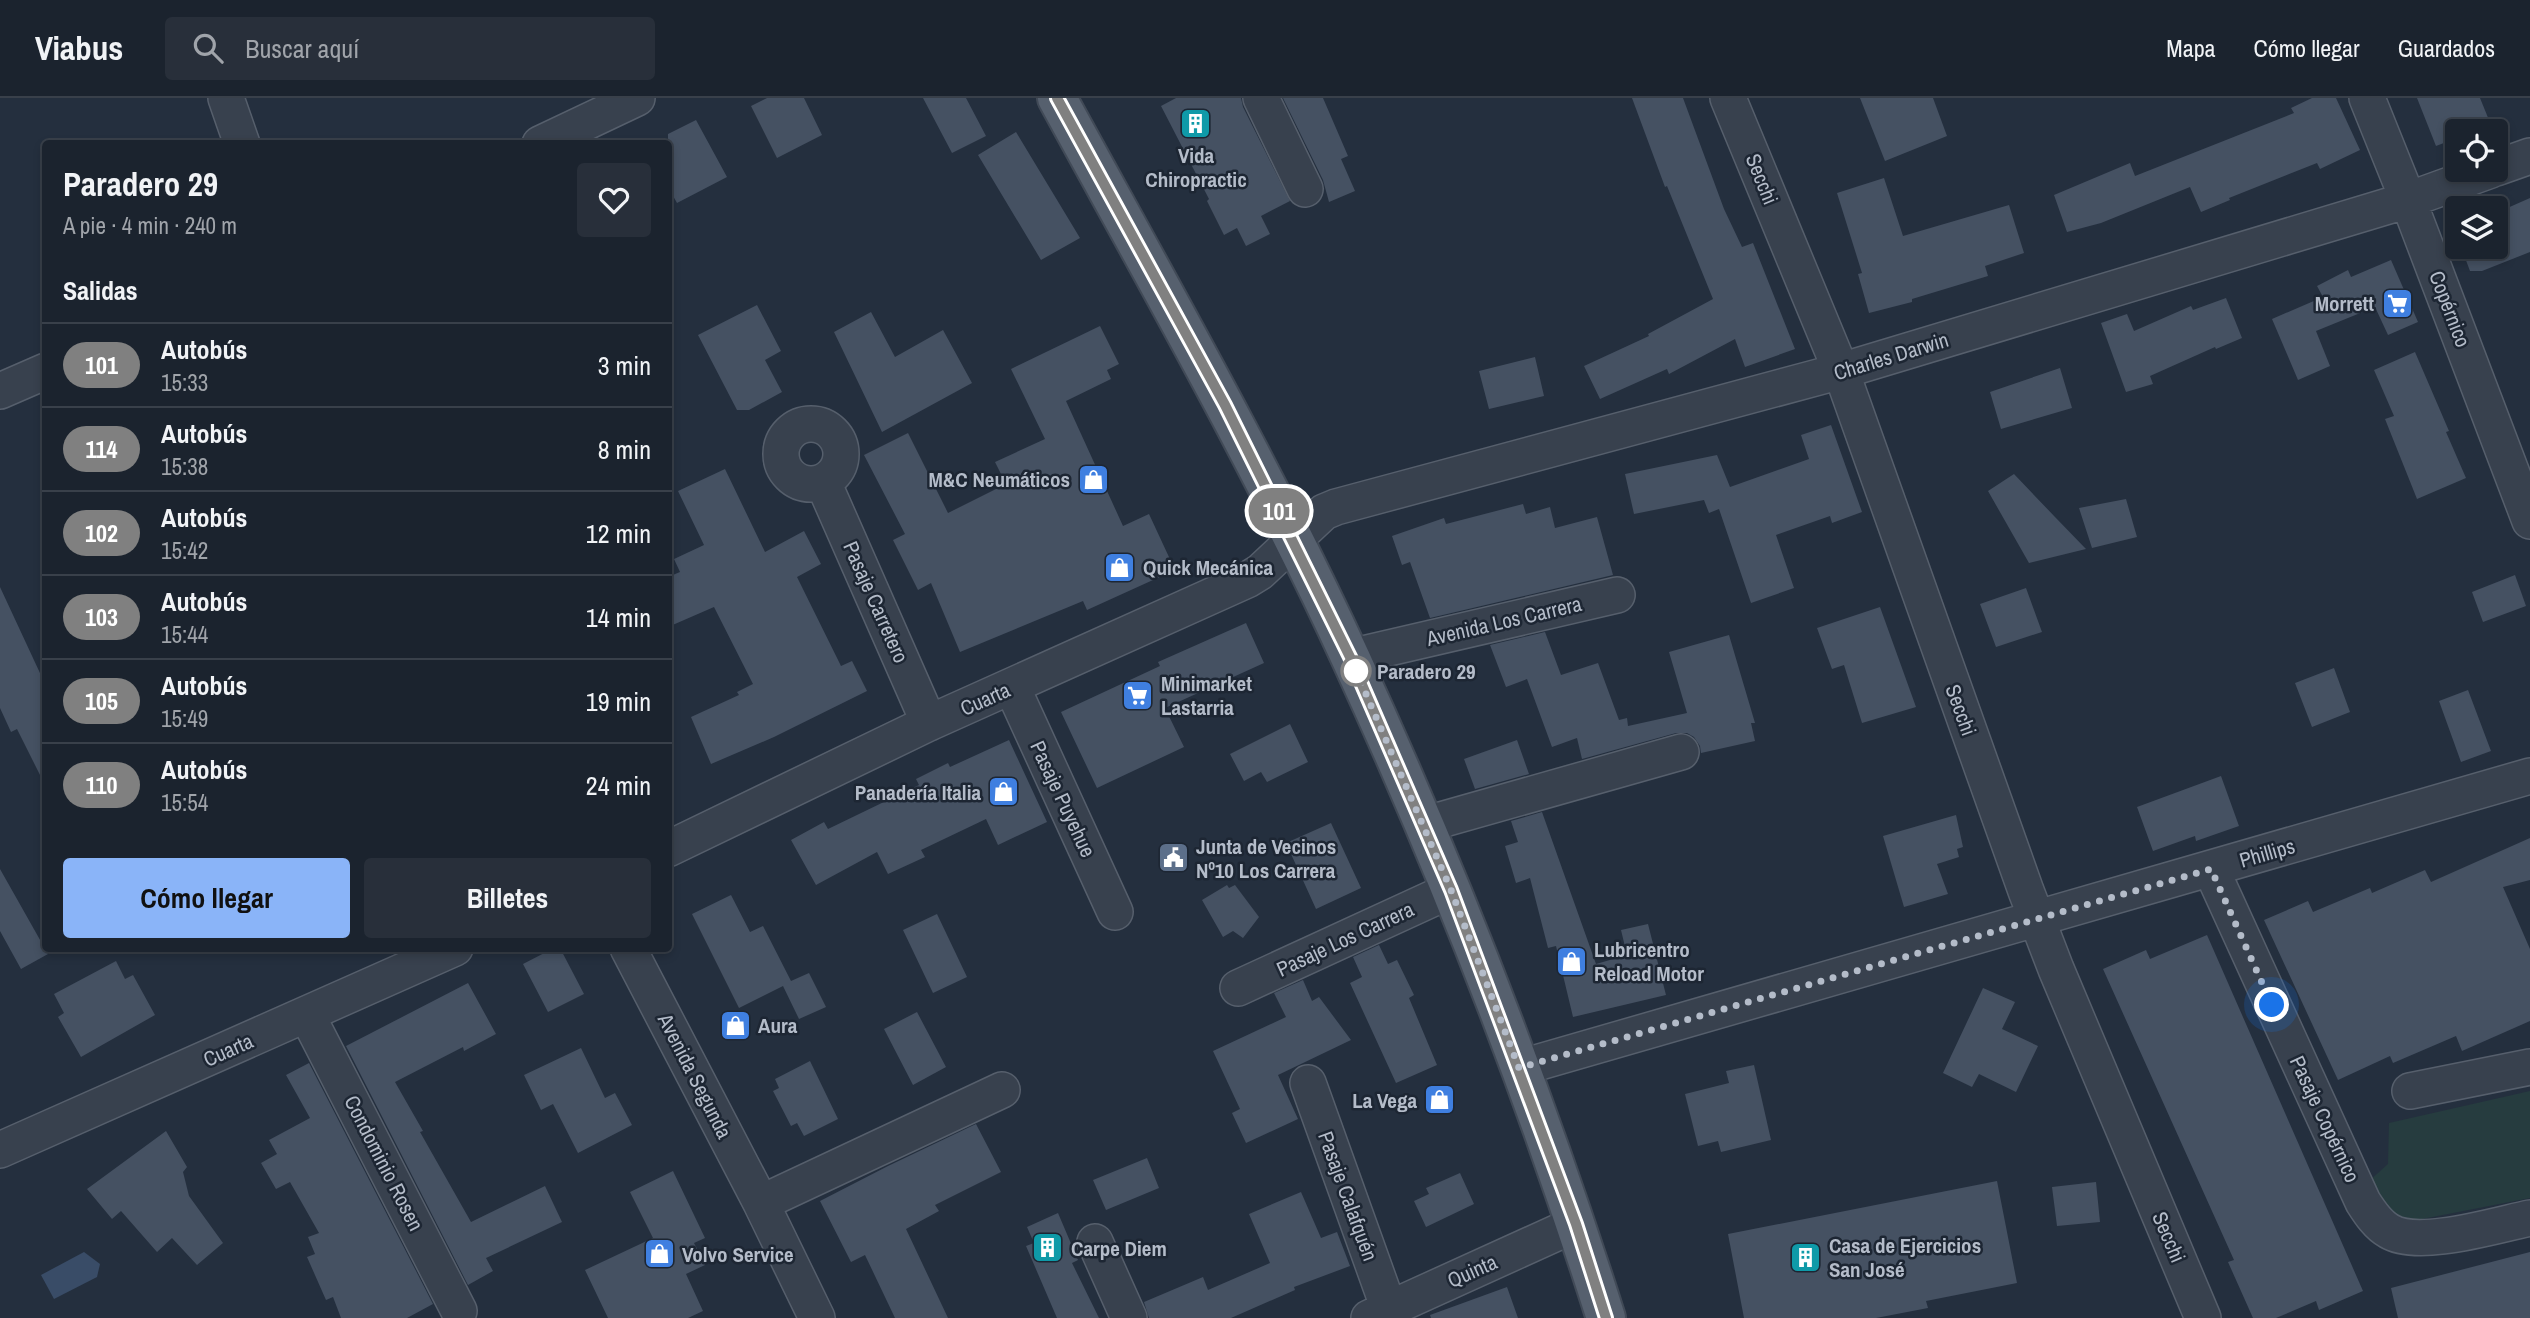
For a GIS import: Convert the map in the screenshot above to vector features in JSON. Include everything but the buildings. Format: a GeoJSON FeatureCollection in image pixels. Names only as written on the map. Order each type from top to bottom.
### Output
{"type":"FeatureCollection","features":[{"type":"Feature","properties":{"kind":"main road"},"geometry":{"type":"LineString","coordinates":[[1057,98],[1225,405],[1350,657],[1451,890],[1576,1224],[1606,1318]]}},
{"type":"Feature","properties":{"kind":"street"},"geometry":{"type":"LineString","coordinates":[[226,98],[241,140]]}},
{"type":"Feature","properties":{"kind":"street"},"geometry":{"type":"LineString","coordinates":[[548,140],[637,98]]}},
{"type":"Feature","properties":{"kind":"street"},"geometry":{"type":"LineString","coordinates":[[1261,98],[1305,189]]}},
{"type":"Feature","properties":{"kind":"street","name":"Secchi"},"geometry":{"type":"LineString","coordinates":[[1728,98],[1841,371],[2036,919],[2203,1318]]}},
{"type":"Feature","properties":{"kind":"street","name":"Copérnico"},"geometry":{"type":"LineString","coordinates":[[2367,98],[2530,521]]}},
{"type":"Feature","properties":{"kind":"street","name":"Charles Darwin"},"geometry":{"type":"LineString","coordinates":[[2508,164],[2530,156]]}},
{"type":"Feature","properties":{"kind":"street","name":"Charles Darwin"},"geometry":{"type":"LineString","coordinates":[[1293,539],[1324,512],[1336,506],[1841,371],[2408,200],[2457,182]]}},
{"type":"Feature","properties":{"kind":"street"},"geometry":{"type":"LineString","coordinates":[[0,391],[42,373]]}},
{"type":"Feature","properties":{"kind":"street","name":"Pasaje Carretero"},"geometry":{"type":"LineString","coordinates":[[823,482],[929,723]]}},
{"type":"Feature","properties":{"kind":"street","name":"Cuarta"},"geometry":{"type":"LineString","coordinates":[[672,847],[929,723],[1247,580],[1260,572],[1293,539]]}},
{"type":"Feature","properties":{"kind":"street","name":"Avenida Los Carrera"},"geometry":{"type":"LineString","coordinates":[[1350,657],[1617,595]]}},
{"type":"Feature","properties":{"kind":"street","name":"Pasaje Puyehue"},"geometry":{"type":"LineString","coordinates":[[1012,687],[1115,912]]}},
{"type":"Feature","properties":{"kind":"street"},"geometry":{"type":"LineString","coordinates":[[1423,825],[1681,752]]}},
{"type":"Feature","properties":{"kind":"street","name":"Phillips"},"geometry":{"type":"LineString","coordinates":[[1519,1068],[2530,776]]}},
{"type":"Feature","properties":{"kind":"street","name":"Pasaje Copérnico"},"geometry":{"type":"LineString","coordinates":[[2211,869],[2363,1202],[2375,1220],[2388,1231],[2404,1238],[2426,1238],[2530,1218]]}},
{"type":"Feature","properties":{"kind":"street","name":"Pasaje Los Carrera"},"geometry":{"type":"LineString","coordinates":[[1238,988],[1451,890]]}},
{"type":"Feature","properties":{"kind":"street","name":"Cuarta"},"geometry":{"type":"LineString","coordinates":[[0,1150],[446,952]]}},
{"type":"Feature","properties":{"kind":"street","name":"Avenida Segunda"},"geometry":{"type":"LineString","coordinates":[[630,952],[761,1203],[817,1318]]}},
{"type":"Feature","properties":{"kind":"street","name":"Condominio Rosen"},"geometry":{"type":"LineString","coordinates":[[307,1016],[459,1311]]}},
{"type":"Feature","properties":{"kind":"street"},"geometry":{"type":"LineString","coordinates":[[2410,1090],[2530,1067]]}},
{"type":"Feature","properties":{"kind":"street","name":"Pasaje Calafquén"},"geometry":{"type":"LineString","coordinates":[[1308,1083],[1378,1314]]}},
{"type":"Feature","properties":{"kind":"street"},"geometry":{"type":"LineString","coordinates":[[761,1203],[1002,1090]]}},
{"type":"Feature","properties":{"kind":"street","name":"Quinta"},"geometry":{"type":"LineString","coordinates":[[1378,1314],[1576,1224]]}},
{"type":"Feature","properties":{"kind":"street"},"geometry":{"type":"LineString","coordinates":[[1095,1242],[1129,1318]]}},
{"type":"Feature","properties":{"kind":"green space"},"geometry":{"type":"Polygon","coordinates":[[[2530,1091],[2530,1198],[2417,1220],[2394,1217],[2367,1183],[2388,1164],[2389,1123],[2530,1091]]]}},
{"type":"Feature","properties":{"kind":"water"},"geometry":{"type":"Polygon","coordinates":[[[84,1252],[100,1264],[97,1277],[54,1299],[41,1275],[84,1252]]]}},
{"type":"Feature","properties":{"kind":"bus line","name":"101"},"geometry":{"type":"LineString","coordinates":[[1057,98],[1225,405],[1350,657],[1451,890],[1576,1224],[1606,1318]]}},
{"type":"Feature","properties":{"kind":"place","name":"Vida Chiropractic"},"geometry":{"type":"Point","coordinates":[1196,123]}},
{"type":"Feature","properties":{"kind":"place","name":"Morrett"},"geometry":{"type":"Point","coordinates":[2397,303]}},
{"type":"Feature","properties":{"kind":"place","name":"M&C Neumáticos"},"geometry":{"type":"Point","coordinates":[1093,479]}},
{"type":"Feature","properties":{"kind":"place","name":"Quick Mecánica"},"geometry":{"type":"Point","coordinates":[1120,567]}},
{"type":"Feature","properties":{"kind":"place","name":"Paradero 29"},"geometry":{"type":"Point","coordinates":[1356,671]}},
{"type":"Feature","properties":{"kind":"place","name":"Minimarket Lastarria"},"geometry":{"type":"Point","coordinates":[1138,695]}},
{"type":"Feature","properties":{"kind":"place","name":"Panadería Italia"},"geometry":{"type":"Point","coordinates":[1004,792]}},
{"type":"Feature","properties":{"kind":"place","name":"Junta de Vecinos Nº10 Los Carrera"},"geometry":{"type":"Point","coordinates":[1173,858]}},
{"type":"Feature","properties":{"kind":"place","name":"Lubricentro Reload Motor"},"geometry":{"type":"Point","coordinates":[1571,961]}},
{"type":"Feature","properties":{"kind":"place","name":"Aura"},"geometry":{"type":"Point","coordinates":[735,1025]}},
{"type":"Feature","properties":{"kind":"place","name":"La Vega"},"geometry":{"type":"Point","coordinates":[1440,1100]}},
{"type":"Feature","properties":{"kind":"place","name":"Carpe Diem"},"geometry":{"type":"Point","coordinates":[1048,1248]}},
{"type":"Feature","properties":{"kind":"place","name":"Volvo Service"},"geometry":{"type":"Point","coordinates":[659,1254]}},
{"type":"Feature","properties":{"kind":"place","name":"Casa de Ejercicios San José"},"geometry":{"type":"Point","coordinates":[1806,1257]}},
{"type":"Feature","properties":{"kind":"route"},"geometry":{"type":"LineString","coordinates":[[1356,671],[1451,890],[1519,1068],[2211,869],[2272,1005]]}}]}
